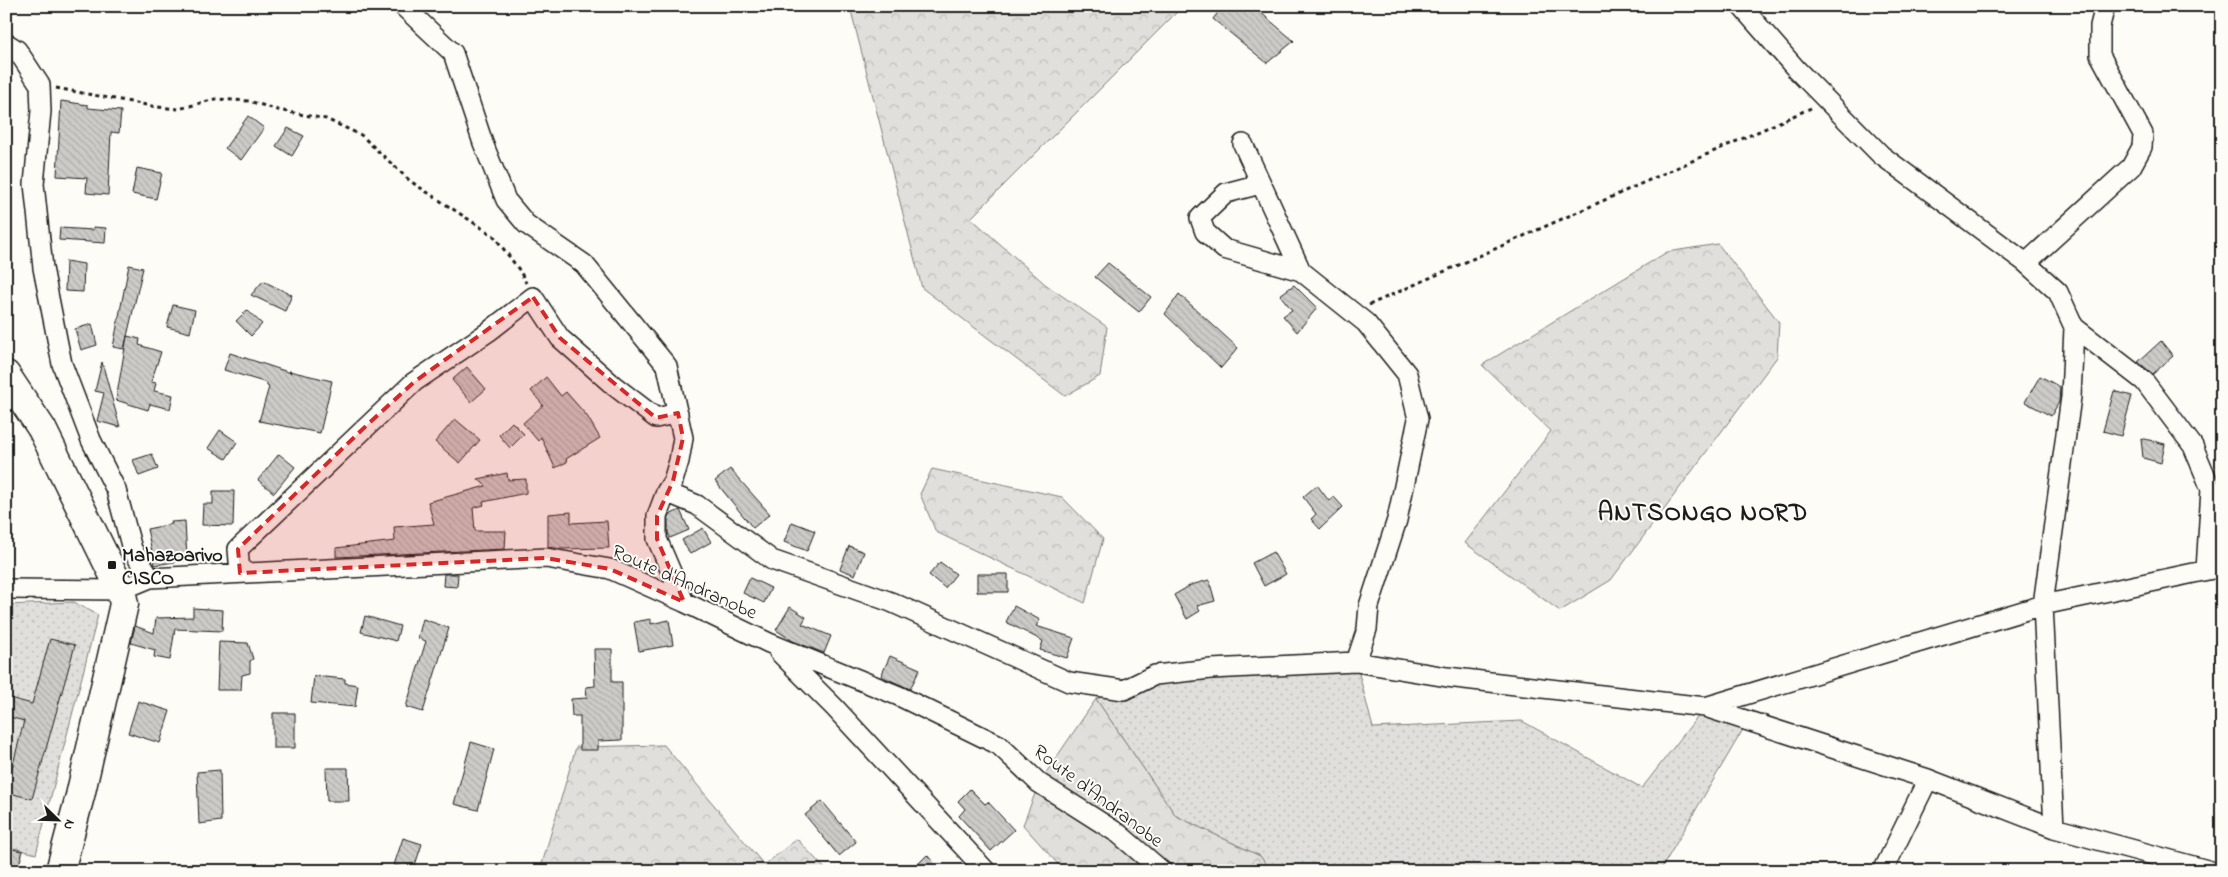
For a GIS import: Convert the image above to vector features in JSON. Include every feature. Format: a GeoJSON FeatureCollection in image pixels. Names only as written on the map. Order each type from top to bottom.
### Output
{"type":"FeatureCollection","features":[{"type":"Feature","properties":{"kind":"main road"},"geometry":{"type":"LineString","coordinates":[[6,375],[42,429],[121,590],[124,604],[60,871]]}},
{"type":"Feature","properties":{"kind":"street"},"geometry":{"type":"LineString","coordinates":[[403,6],[453,53],[482,143],[506,200],[526,224],[584,264],[667,366],[683,438],[673,482],[666,492],[657,516],[657,539],[684,602]]}},
{"type":"Feature","properties":{"kind":"street"},"geometry":{"type":"LineString","coordinates":[[1741,6],[1796,70],[1881,155],[2026,262],[2058,292],[2074,327],[2071,396],[2043,605],[2054,828]]}},
{"type":"Feature","properties":{"kind":"street"},"geometry":{"type":"LineString","coordinates":[[2026,262],[2131,167],[2142,147],[2144,134],[2100,56],[2100,26],[2105,6]]}},
{"type":"Feature","properties":{"kind":"street"},"geometry":{"type":"LineString","coordinates":[[6,43],[17,50],[40,85],[41,111],[34,184],[42,268],[62,364],[91,440],[116,490],[132,549],[150,578]]}},
{"type":"Feature","properties":{"kind":"street"},"geometry":{"type":"LineString","coordinates":[[1242,144],[1301,271]]}},
{"type":"Feature","properties":{"kind":"street"},"geometry":{"type":"LineString","coordinates":[[1260,184],[1226,193],[1200,218],[1205,232],[1224,249],[1301,271],[1366,323],[1407,374],[1418,419],[1397,520],[1369,606],[1367,629],[1356,662]]}},
{"type":"Feature","properties":{"kind":"street"},"geometry":{"type":"LineString","coordinates":[[240,573],[238,549],[367,425],[414,382],[488,332],[533,297],[560,338],[613,385],[656,418],[678,413]]}},
{"type":"Feature","properties":{"kind":"street"},"geometry":{"type":"LineString","coordinates":[[1705,707],[2043,605],[2214,568],[2211,489],[2193,446],[2144,381],[2074,327]]}},
{"type":"Feature","properties":{"kind":"street"},"geometry":{"type":"LineString","coordinates":[[666,492],[697,505],[772,560],[891,602],[1069,682],[1124,690],[1164,674],[1211,669],[1356,662],[1447,677],[1705,707],[1928,779],[2054,828],[2177,860],[2211,871]]}},
{"type":"Feature","properties":{"kind":"street","name":"Route d'Andranobe"},"geometry":{"type":"LineString","coordinates":[[6,589],[121,590],[150,578],[546,558],[610,569],[684,602],[769,644],[899,696],[999,745],[1039,783],[1118,834],[1162,871]]}},
{"type":"Feature","properties":{"kind":"street"},"geometry":{"type":"LineString","coordinates":[[769,644],[834,707],[986,871]]}},
{"type":"Feature","properties":{"kind":"street"},"geometry":{"type":"LineString","coordinates":[[1883,871],[1928,779]]}},
{"type":"Feature","properties":{"kind":"path"},"geometry":{"type":"LineString","coordinates":[[40,85],[157,107],[180,109],[215,98],[249,101],[278,110],[326,119],[361,135],[410,181],[494,236],[520,271],[533,297]]}},
{"type":"Feature","properties":{"kind":"path"},"geometry":{"type":"LineString","coordinates":[[1353,312],[1827,101]]}},
{"type":"Feature","properties":{"kind":"highlighted area"},"geometry":{"type":"Polygon","coordinates":[[[533,297],[560,338],[656,418],[678,413],[683,438],[673,481],[657,516],[657,539],[684,602],[610,569],[546,558],[240,573],[238,549],[367,425],[414,382],[533,297]]]}},
{"type":"Feature","properties":{"kind":"green space"},"geometry":{"type":"Polygon","coordinates":[[[1183,6],[971,218],[1045,284],[1107,327],[1100,376],[1065,396],[922,288],[850,7],[1183,6]]]}},
{"type":"Feature","properties":{"kind":"green space"},"geometry":{"type":"Polygon","coordinates":[[[1718,244],[1779,322],[1777,357],[1611,580],[1560,611],[1465,543],[1551,431],[1482,365],[1667,252],[1718,244]]]}},
{"type":"Feature","properties":{"kind":"green space"},"geometry":{"type":"Polygon","coordinates":[[[932,469],[1062,497],[1103,539],[1085,603],[936,532],[920,494],[932,469]]]}},
{"type":"Feature","properties":{"kind":"green space"},"geometry":{"type":"Polygon","coordinates":[[[74,602],[98,615],[36,854],[6,846],[6,605],[74,602]]]}},
{"type":"Feature","properties":{"kind":"green space"},"geometry":{"type":"Polygon","coordinates":[[[1356,662],[1373,728],[1522,721],[1642,788],[1705,707],[1748,721],[1660,871],[1271,871],[1260,856],[1176,816],[1096,699],[1124,690],[1155,675],[1356,662]]]}},
{"type":"Feature","properties":{"kind":"green space"},"geometry":{"type":"Polygon","coordinates":[[[1096,699],[1176,816],[1260,856],[1271,871],[1064,871],[1023,825],[1039,783],[1096,699]]]}},
{"type":"Feature","properties":{"kind":"green space"},"geometry":{"type":"Polygon","coordinates":[[[664,745],[764,865],[797,839],[827,871],[540,871],[576,747],[664,745]]]}},
{"type":"Feature","properties":{"kind":"building"},"geometry":{"type":"Polygon","coordinates":[[[1223,6],[1253,6],[1294,41],[1267,63],[1213,19],[1223,6]]]}},
{"type":"Feature","properties":{"kind":"building"},"geometry":{"type":"Polygon","coordinates":[[[61,101],[88,105],[88,108],[121,111],[119,133],[111,132],[108,195],[86,193],[87,178],[57,176],[61,101]]]}},
{"type":"Feature","properties":{"kind":"building"},"geometry":{"type":"Polygon","coordinates":[[[248,116],[264,128],[241,160],[225,148],[248,116]]]}},
{"type":"Feature","properties":{"kind":"building"},"geometry":{"type":"Polygon","coordinates":[[[288,128],[304,136],[292,156],[276,146],[288,128]]]}},
{"type":"Feature","properties":{"kind":"building"},"geometry":{"type":"Polygon","coordinates":[[[137,168],[162,173],[156,199],[132,194],[137,168]]]}},
{"type":"Feature","properties":{"kind":"building"},"geometry":{"type":"Polygon","coordinates":[[[93,227],[106,228],[105,243],[59,240],[60,228],[93,230],[93,227]]]}},
{"type":"Feature","properties":{"kind":"building"},"geometry":{"type":"Polygon","coordinates":[[[66,261],[84,264],[83,292],[65,291],[66,261]]]}},
{"type":"Feature","properties":{"kind":"building"},"geometry":{"type":"Polygon","coordinates":[[[1108,263],[1151,297],[1139,312],[1095,277],[1108,263]]]}},
{"type":"Feature","properties":{"kind":"building"},"geometry":{"type":"Polygon","coordinates":[[[129,265],[143,268],[124,349],[113,347],[129,265]]]}},
{"type":"Feature","properties":{"kind":"building"},"geometry":{"type":"Polygon","coordinates":[[[263,281],[292,295],[285,311],[251,295],[263,281]]]}},
{"type":"Feature","properties":{"kind":"building"},"geometry":{"type":"Polygon","coordinates":[[[1294,285],[1317,308],[1297,332],[1283,316],[1292,310],[1280,295],[1294,285]]]}},
{"type":"Feature","properties":{"kind":"building"},"geometry":{"type":"Polygon","coordinates":[[[1179,294],[1238,348],[1221,368],[1165,314],[1179,294]]]}},
{"type":"Feature","properties":{"kind":"building"},"geometry":{"type":"Polygon","coordinates":[[[173,305],[195,310],[190,333],[167,327],[173,305]]]}},
{"type":"Feature","properties":{"kind":"building"},"geometry":{"type":"Polygon","coordinates":[[[247,310],[262,324],[251,336],[236,321],[247,310]]]}},
{"type":"Feature","properties":{"kind":"building"},"geometry":{"type":"Polygon","coordinates":[[[92,324],[97,345],[81,350],[75,329],[92,324]]]}},
{"type":"Feature","properties":{"kind":"building"},"geometry":{"type":"Polygon","coordinates":[[[127,336],[140,339],[139,345],[161,352],[151,382],[156,383],[154,391],[173,395],[170,409],[150,404],[148,410],[116,400],[127,336]]]}},
{"type":"Feature","properties":{"kind":"building"},"geometry":{"type":"Polygon","coordinates":[[[2161,341],[2173,356],[2153,374],[2138,362],[2161,341]]]}},
{"type":"Feature","properties":{"kind":"building"},"geometry":{"type":"Polygon","coordinates":[[[230,353],[291,373],[289,371],[332,381],[320,433],[259,421],[269,387],[267,383],[224,370],[230,353]]]}},
{"type":"Feature","properties":{"kind":"building"},"geometry":{"type":"Polygon","coordinates":[[[102,362],[120,427],[97,421],[104,393],[95,391],[102,362]]]}},
{"type":"Feature","properties":{"kind":"building"},"geometry":{"type":"Polygon","coordinates":[[[467,367],[486,389],[471,402],[452,380],[467,367]]]}},
{"type":"Feature","properties":{"kind":"building"},"geometry":{"type":"Polygon","coordinates":[[[2040,376],[2060,387],[2059,402],[2051,416],[2025,402],[2040,376]]]}},
{"type":"Feature","properties":{"kind":"building"},"geometry":{"type":"Polygon","coordinates":[[[546,377],[561,396],[566,392],[587,416],[600,438],[566,459],[567,462],[555,468],[541,437],[538,441],[523,423],[543,405],[531,391],[546,377]]]}},
{"type":"Feature","properties":{"kind":"building"},"geometry":{"type":"Polygon","coordinates":[[[2114,391],[2132,396],[2121,436],[2103,431],[2114,391]]]}},
{"type":"Feature","properties":{"kind":"building"},"geometry":{"type":"Polygon","coordinates":[[[455,419],[480,440],[460,463],[435,442],[455,419]]]}},
{"type":"Feature","properties":{"kind":"building"},"geometry":{"type":"Polygon","coordinates":[[[512,422],[524,434],[510,448],[499,435],[512,422]]]}},
{"type":"Feature","properties":{"kind":"building"},"geometry":{"type":"Polygon","coordinates":[[[220,430],[237,442],[226,459],[208,448],[220,430]]]}},
{"type":"Feature","properties":{"kind":"building"},"geometry":{"type":"Polygon","coordinates":[[[2141,438],[2165,444],[2161,463],[2143,458],[2141,438]]]}},
{"type":"Feature","properties":{"kind":"building"},"geometry":{"type":"Polygon","coordinates":[[[152,454],[158,469],[139,476],[133,460],[152,454]]]}},
{"type":"Feature","properties":{"kind":"building"},"geometry":{"type":"Polygon","coordinates":[[[279,454],[295,467],[274,493],[258,480],[279,454]]]}},
{"type":"Feature","properties":{"kind":"building"},"geometry":{"type":"Polygon","coordinates":[[[730,469],[770,514],[753,528],[715,481],[730,469]]]}},
{"type":"Feature","properties":{"kind":"building"},"geometry":{"type":"Polygon","coordinates":[[[507,473],[508,480],[526,479],[526,493],[483,502],[484,505],[473,508],[475,531],[506,531],[505,549],[336,557],[336,548],[395,541],[394,527],[434,524],[428,502],[486,486],[478,479],[507,473]]]}},
{"type":"Feature","properties":{"kind":"building"},"geometry":{"type":"Polygon","coordinates":[[[1317,485],[1329,501],[1334,497],[1343,507],[1320,529],[1311,519],[1316,514],[1303,497],[1317,485]]]}},
{"type":"Feature","properties":{"kind":"building"},"geometry":{"type":"Polygon","coordinates":[[[213,491],[234,491],[233,526],[202,525],[203,504],[213,504],[213,491]]]}},
{"type":"Feature","properties":{"kind":"building"},"geometry":{"type":"Polygon","coordinates":[[[680,510],[689,530],[670,538],[668,533],[669,515],[680,510]]]}},
{"type":"Feature","properties":{"kind":"building"},"geometry":{"type":"Polygon","coordinates":[[[571,512],[571,523],[607,521],[609,548],[562,549],[548,547],[548,514],[571,512]]]}},
{"type":"Feature","properties":{"kind":"building"},"geometry":{"type":"Polygon","coordinates":[[[185,521],[187,560],[155,565],[147,529],[172,524],[171,522],[185,521]]]}},
{"type":"Feature","properties":{"kind":"building"},"geometry":{"type":"Polygon","coordinates":[[[792,522],[815,531],[807,551],[784,542],[792,522]]]}},
{"type":"Feature","properties":{"kind":"building"},"geometry":{"type":"Polygon","coordinates":[[[703,528],[711,542],[690,554],[682,540],[703,528]]]}},
{"type":"Feature","properties":{"kind":"building"},"geometry":{"type":"Polygon","coordinates":[[[849,546],[864,552],[855,575],[840,569],[849,546]]]}},
{"type":"Feature","properties":{"kind":"building"},"geometry":{"type":"Polygon","coordinates":[[[1273,552],[1286,574],[1264,586],[1252,563],[1273,552]]]}},
{"type":"Feature","properties":{"kind":"building"},"geometry":{"type":"Polygon","coordinates":[[[940,562],[956,574],[945,588],[929,575],[940,562]]]}},
{"type":"Feature","properties":{"kind":"building"},"geometry":{"type":"Polygon","coordinates":[[[444,574],[458,574],[457,587],[443,586],[444,574]]]}},
{"type":"Feature","properties":{"kind":"building"},"geometry":{"type":"Polygon","coordinates":[[[977,574],[1008,574],[1008,592],[977,592],[977,574]]]}},
{"type":"Feature","properties":{"kind":"building"},"geometry":{"type":"Polygon","coordinates":[[[750,578],[771,588],[764,603],[743,593],[750,578]]]}},
{"type":"Feature","properties":{"kind":"building"},"geometry":{"type":"Polygon","coordinates":[[[1209,580],[1215,601],[1197,606],[1200,611],[1187,619],[1174,595],[1191,585],[1209,580]]]}},
{"type":"Feature","properties":{"kind":"building"},"geometry":{"type":"Polygon","coordinates":[[[1014,606],[1040,620],[1036,626],[1074,638],[1067,658],[1040,650],[1043,641],[1006,622],[1014,606]]]}},
{"type":"Feature","properties":{"kind":"building"},"geometry":{"type":"Polygon","coordinates":[[[790,607],[806,617],[802,624],[831,636],[824,653],[793,641],[776,630],[790,607]]]}},
{"type":"Feature","properties":{"kind":"building"},"geometry":{"type":"Polygon","coordinates":[[[193,608],[223,610],[222,631],[175,629],[170,660],[154,657],[155,650],[131,643],[135,626],[154,633],[156,618],[193,617],[193,608]]]}},
{"type":"Feature","properties":{"kind":"building"},"geometry":{"type":"Polygon","coordinates":[[[365,616],[400,626],[396,641],[361,632],[365,616]]]}},
{"type":"Feature","properties":{"kind":"building"},"geometry":{"type":"Polygon","coordinates":[[[423,619],[449,628],[423,712],[406,707],[426,641],[418,638],[423,619]]]}},
{"type":"Feature","properties":{"kind":"building"},"geometry":{"type":"Polygon","coordinates":[[[651,619],[651,624],[669,620],[673,645],[639,651],[634,622],[651,619]]]}},
{"type":"Feature","properties":{"kind":"building"},"geometry":{"type":"Polygon","coordinates":[[[50,639],[75,645],[32,799],[6,792],[24,721],[6,716],[6,697],[32,704],[50,639]]]}},
{"type":"Feature","properties":{"kind":"building"},"geometry":{"type":"Polygon","coordinates":[[[219,642],[248,643],[253,659],[250,661],[250,673],[242,675],[241,690],[217,690],[219,642]]]}},
{"type":"Feature","properties":{"kind":"building"},"geometry":{"type":"Polygon","coordinates":[[[594,649],[612,649],[612,682],[622,682],[622,740],[598,741],[598,750],[580,750],[580,716],[572,716],[571,699],[587,698],[586,687],[595,686],[594,649]]]}},
{"type":"Feature","properties":{"kind":"building"},"geometry":{"type":"Polygon","coordinates":[[[890,656],[920,669],[910,689],[881,676],[890,656]]]}},
{"type":"Feature","properties":{"kind":"building"},"geometry":{"type":"Polygon","coordinates":[[[314,676],[345,679],[345,683],[358,685],[355,707],[311,703],[314,676]]]}},
{"type":"Feature","properties":{"kind":"building"},"geometry":{"type":"Polygon","coordinates":[[[138,701],[170,711],[160,743],[128,733],[138,701]]]}},
{"type":"Feature","properties":{"kind":"building"},"geometry":{"type":"Polygon","coordinates":[[[273,713],[295,713],[295,748],[273,748],[273,713]]]}},
{"type":"Feature","properties":{"kind":"building"},"geometry":{"type":"Polygon","coordinates":[[[471,742],[494,749],[478,810],[454,804],[471,742]]]}},
{"type":"Feature","properties":{"kind":"building"},"geometry":{"type":"Polygon","coordinates":[[[326,768],[348,768],[349,801],[327,801],[326,768]]]}},
{"type":"Feature","properties":{"kind":"building"},"geometry":{"type":"Polygon","coordinates":[[[220,770],[221,821],[199,824],[197,772],[220,770]]]}},
{"type":"Feature","properties":{"kind":"building"},"geometry":{"type":"Polygon","coordinates":[[[970,789],[985,804],[988,802],[1014,830],[991,851],[959,816],[965,809],[958,801],[970,789]]]}},
{"type":"Feature","properties":{"kind":"building"},"geometry":{"type":"Polygon","coordinates":[[[822,801],[856,842],[839,856],[805,815],[822,801]]]}},
{"type":"Feature","properties":{"kind":"building"},"geometry":{"type":"Polygon","coordinates":[[[403,838],[422,844],[413,871],[394,865],[403,838]]]}},
{"type":"Feature","properties":{"kind":"building"},"geometry":{"type":"Polygon","coordinates":[[[6,848],[23,851],[17,871],[6,871],[6,848]]]}},
{"type":"Feature","properties":{"kind":"building"},"geometry":{"type":"Polygon","coordinates":[[[927,855],[941,871],[911,871],[927,855]]]}},
{"type":"Feature","properties":{"kind":"place","name":"Mahazoarivo CISCO"},"geometry":{"type":"Point","coordinates":[112,565]}},
{"type":"Feature","properties":{"kind":"district","name":"ANTSONGO NORD"},"geometry":{"type":"Point","coordinates":[1703,511]}}]}
